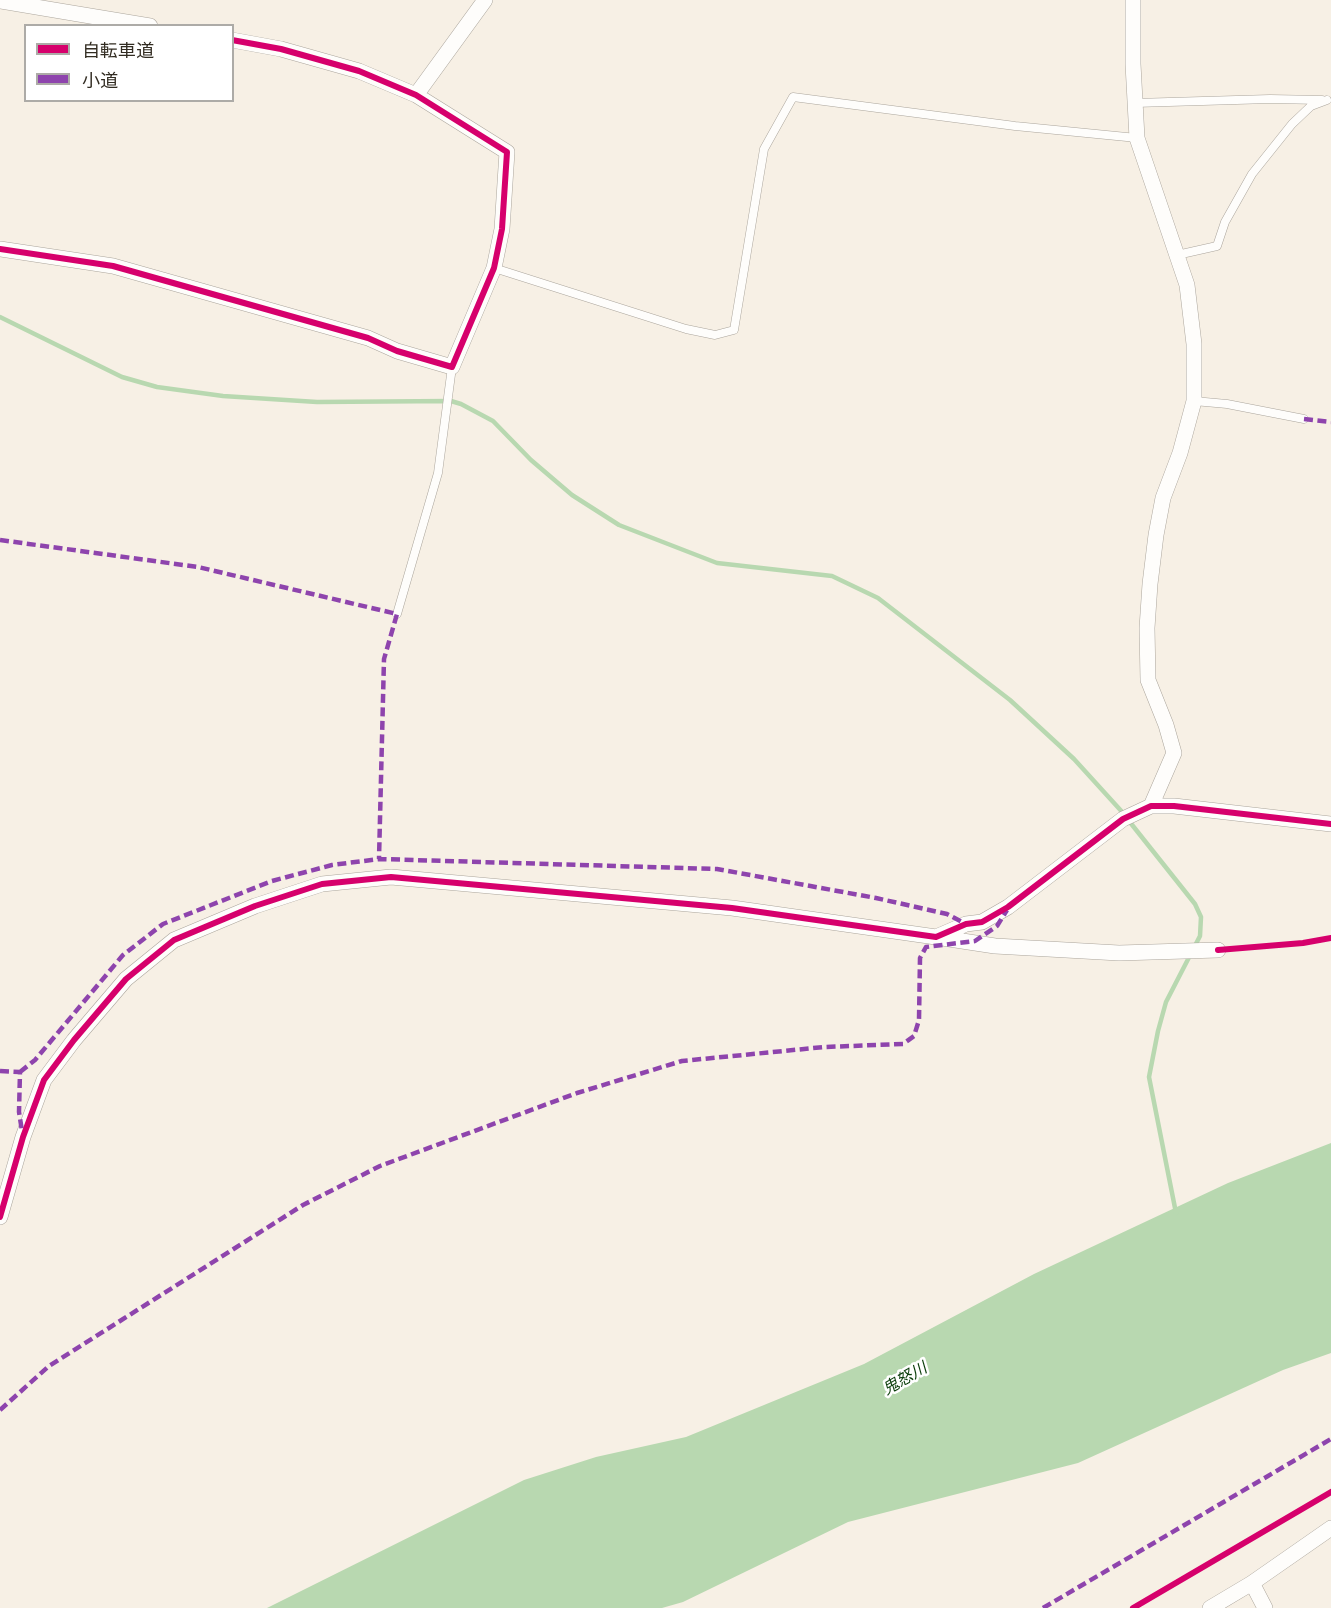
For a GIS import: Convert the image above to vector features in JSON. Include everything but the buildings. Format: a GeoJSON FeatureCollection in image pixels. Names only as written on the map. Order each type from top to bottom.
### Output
{"type":"FeatureCollection","features":[{"type":"Feature","properties":{"kind":"street"},"geometry":{"type":"LineString","coordinates":[[417,95],[485,0]]}},
{"type":"Feature","properties":{"kind":"street"},"geometry":{"type":"LineString","coordinates":[[1133,0],[1137,138],[1187,285],[1194,344],[1194,401],[1180,453],[1163,498],[1155,535],[1150,584],[1147,628],[1148,680],[1166,725],[1174,753],[1151,807]]}},
{"type":"Feature","properties":{"kind":"street"},"geometry":{"type":"LineString","coordinates":[[0,2],[138,24]]}},
{"type":"Feature","properties":{"kind":"street"},"geometry":{"type":"LineString","coordinates":[[0,249],[113,266],[368,338],[397,351],[452,368],[494,268],[502,229],[507,152],[417,95],[359,71],[281,49],[234,40]]}},
{"type":"Feature","properties":{"kind":"street"},"geometry":{"type":"LineString","coordinates":[[936,937],[966,924],[982,922],[1008,907],[1123,819],[1151,807],[1174,806],[1331,825]]}},
{"type":"Feature","properties":{"kind":"street"},"geometry":{"type":"LineString","coordinates":[[0,1217],[23,1137],[44,1080],[74,1040],[126,979],[174,940],[255,906],[322,884],[391,877],[732,908],[995,946],[1119,953],[1218,950]]}},
{"type":"Feature","properties":{"kind":"street"},"geometry":{"type":"LineString","coordinates":[[1210,1608],[1252,1583],[1331,1528]]}},
{"type":"Feature","properties":{"kind":"street"},"geometry":{"type":"LineString","coordinates":[[1252,1583],[1265,1608]]}},
{"type":"Feature","properties":{"kind":"lane"},"geometry":{"type":"LineString","coordinates":[[494,268],[686,329],[715,335],[734,330],[764,149],[793,97],[1015,126],[1137,138]]}},
{"type":"Feature","properties":{"kind":"lane"},"geometry":{"type":"LineString","coordinates":[[1135,103],[1270,99],[1329,100]]}},
{"type":"Feature","properties":{"kind":"lane"},"geometry":{"type":"LineString","coordinates":[[1177,255],[1217,246],[1225,222],[1252,174],[1292,123],[1311,106],[1329,100]]}},
{"type":"Feature","properties":{"kind":"lane"},"geometry":{"type":"LineString","coordinates":[[397,614],[438,473],[452,368]]}},
{"type":"Feature","properties":{"kind":"lane"},"geometry":{"type":"LineString","coordinates":[[1194,401],[1227,404],[1304,419]]}},
{"type":"Feature","properties":{"kind":"water","name":"鬼怒川"},"geometry":{"type":"Polygon","coordinates":[[[1331,1143],[1331,1353],[1283,1370],[1078,1463],[848,1522],[683,1602],[662,1608],[267,1608],[524,1480],[596,1457],[686,1437],[864,1364],[1034,1274],[1228,1183],[1331,1143]]]}},
{"type":"Feature","properties":{"kind":"waterway"},"geometry":{"type":"LineString","coordinates":[[0,317],[122,377],[157,387],[223,396],[317,402],[451,401],[461,404],[493,421],[531,460],[572,495],[619,525],[717,563],[832,576],[878,598],[1010,700],[1074,759],[1124,814]]}},
{"type":"Feature","properties":{"kind":"waterway"},"geometry":{"type":"LineString","coordinates":[[1129,821],[1195,904],[1201,917],[1200,936],[1166,1002],[1149,1077],[1176,1213]]}},
{"type":"Feature","properties":{"kind":"marked path"},"geometry":{"type":"LineString","coordinates":[[1304,419],[1331,422]]}},
{"type":"Feature","properties":{"kind":"marked path"},"geometry":{"type":"LineString","coordinates":[[0,540],[198,567],[397,614],[384,659],[379,859]]}},
{"type":"Feature","properties":{"kind":"marked path"},"geometry":{"type":"LineString","coordinates":[[20,1072],[35,1060],[123,955],[163,924],[272,881],[332,865],[379,859],[717,869],[876,898],[947,914],[966,924]]}},
{"type":"Feature","properties":{"kind":"marked path"},"geometry":{"type":"LineString","coordinates":[[0,1410],[49,1366],[303,1205],[380,1166],[577,1093],[682,1061],[824,1047],[903,1044],[914,1036],[919,1020],[920,958],[926,947],[975,941],[997,926],[1007,910]]}},
{"type":"Feature","properties":{"kind":"marked path"},"geometry":{"type":"LineString","coordinates":[[0,1071],[20,1072],[19,1112],[22,1131]]}},
{"type":"Feature","properties":{"kind":"marked path"},"geometry":{"type":"LineString","coordinates":[[1043,1608],[1331,1439]]}},
{"type":"Feature","properties":{"kind":"cycle path"},"geometry":{"type":"LineString","coordinates":[[0,249],[113,266],[368,338],[397,351],[452,367],[494,268],[502,229],[507,152],[416,95],[359,71],[281,49],[234,40]]}},
{"type":"Feature","properties":{"kind":"cycle path"},"geometry":{"type":"LineString","coordinates":[[0,1217],[23,1137],[44,1080],[74,1040],[126,979],[174,940],[255,906],[322,884],[391,877],[732,908],[936,937],[966,924],[982,922],[1008,907],[1123,819],[1151,806],[1174,806],[1331,824]]}},
{"type":"Feature","properties":{"kind":"cycle path"},"geometry":{"type":"LineString","coordinates":[[1218,950],[1303,943],[1331,938]]}},
{"type":"Feature","properties":{"kind":"cycle path"},"geometry":{"type":"LineString","coordinates":[[1133,1608],[1331,1492]]}}]}
